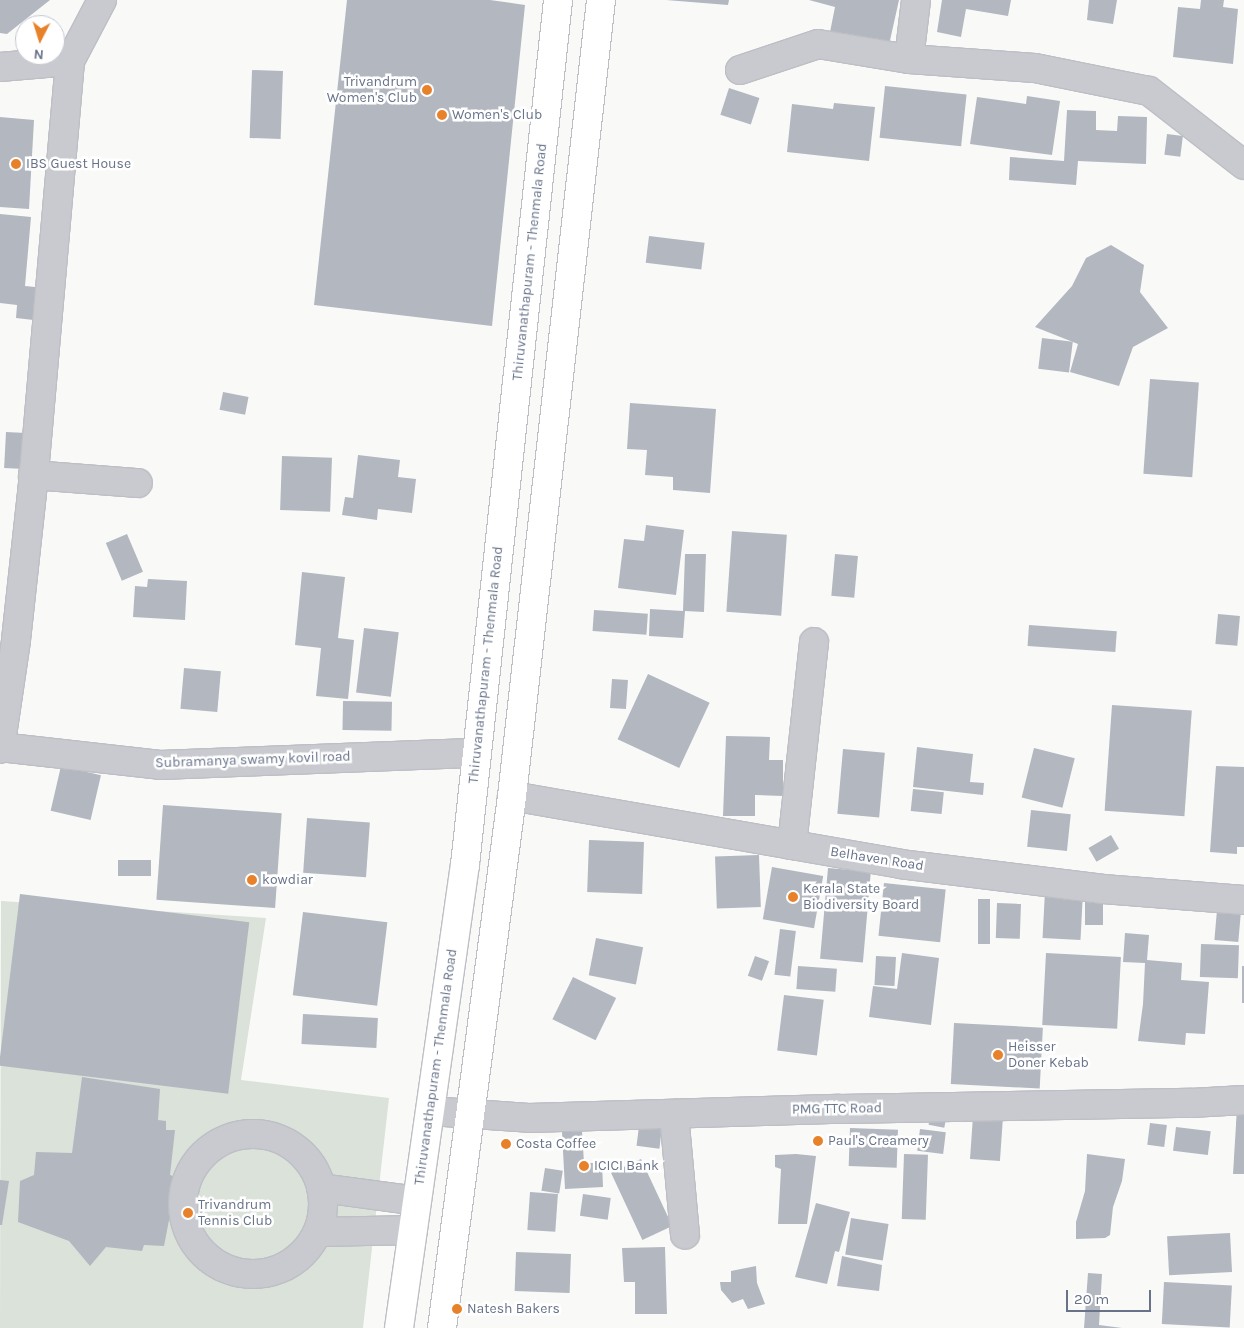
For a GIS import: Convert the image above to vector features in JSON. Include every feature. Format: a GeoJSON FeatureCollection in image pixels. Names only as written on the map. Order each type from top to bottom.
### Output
{"type":"FeatureCollection","features":[{"type":"Feature","properties":{"kind":"main road","name":"Thiruvanathapuram - Thenmala Road"},"geometry":{"type":"LineString","coordinates":[[399,1328],[465,865],[558,0]]}},
{"type":"Feature","properties":{"kind":"main road"},"geometry":{"type":"LineString","coordinates":[[442,1328],[512,796],[601,0]]}},
{"type":"Feature","properties":{"kind":"street"},"geometry":{"type":"LineString","coordinates":[[0,748],[8,639],[33,475],[70,61],[102,0]]}},
{"type":"Feature","properties":{"kind":"street"},"geometry":{"type":"LineString","coordinates":[[908,59],[916,0]]}},
{"type":"Feature","properties":{"kind":"street"},"geometry":{"type":"LineString","coordinates":[[740,70],[818,44],[908,59],[1035,68],[1149,91],[1244,165]]}},
{"type":"Feature","properties":{"kind":"street"},"geometry":{"type":"LineString","coordinates":[[0,67],[70,61]]}},
{"type":"Feature","properties":{"kind":"street"},"geometry":{"type":"LineString","coordinates":[[33,475],[138,484]]}},
{"type":"Feature","properties":{"kind":"street"},"geometry":{"type":"LineString","coordinates":[[0,608],[8,639]]}},
{"type":"Feature","properties":{"kind":"street"},"geometry":{"type":"LineString","coordinates":[[792,845],[814,642]]}},
{"type":"Feature","properties":{"kind":"street","name":"Subramanya swamy kovil road"},"geometry":{"type":"LineString","coordinates":[[0,748],[160,765],[477,753]]}},
{"type":"Feature","properties":{"kind":"street","name":"Belhaven Road"},"geometry":{"type":"LineString","coordinates":[[512,796],[900,864],[1103,889],[1244,900]]}},
{"type":"Feature","properties":{"kind":"street","name":"PMG TTC Road"},"geometry":{"type":"LineString","coordinates":[[430,1111],[529,1118],[839,1109],[1191,1103],[1244,1100]]}},
{"type":"Feature","properties":{"kind":"street"},"geometry":{"type":"LineString","coordinates":[[674,1114],[685,1235]]}},
{"type":"Feature","properties":{"kind":"street"},"geometry":{"type":"LineString","coordinates":[[248,1133],[272,1136],[294,1146],[311,1162],[321,1188],[322,1205],[319,1232],[305,1252],[288,1265],[267,1273],[245,1273],[224,1267],[205,1254],[192,1237],[184,1216],[184,1194],[190,1173],[204,1154],[224,1140],[248,1133]]}},
{"type":"Feature","properties":{"kind":"street"},"geometry":{"type":"LineString","coordinates":[[321,1188],[417,1201]]}},
{"type":"Feature","properties":{"kind":"street"},"geometry":{"type":"LineString","coordinates":[[319,1232],[413,1230]]}},
{"type":"Feature","properties":{"kind":"shaded area","name":"Trivandrum Tennis Club"},"geometry":{"type":"Polygon","coordinates":[[[1,901],[266,918],[241,1080],[389,1098],[363,1328],[0,1328],[1,901]]]}},
{"type":"Feature","properties":{"kind":"building"},"geometry":{"type":"Polygon","coordinates":[[[0,0],[50,0],[31,15],[15,15],[15,28],[7,34],[0,33],[0,0]]]}},
{"type":"Feature","properties":{"kind":"building","name":"Trivandrum Women's Club"},"geometry":{"type":"Polygon","coordinates":[[[347,0],[490,0],[525,5],[492,326],[314,305],[347,0]]]}},
{"type":"Feature","properties":{"kind":"building"},"geometry":{"type":"Polygon","coordinates":[[[666,0],[729,0],[728,5],[666,0]]]}},
{"type":"Feature","properties":{"kind":"building"},"geometry":{"type":"Polygon","coordinates":[[[809,0],[899,0],[889,45],[830,32],[835,7],[809,0]]]}},
{"type":"Feature","properties":{"kind":"building"},"geometry":{"type":"Polygon","coordinates":[[[942,0],[1011,0],[1008,16],[966,9],[961,37],[937,32],[942,0]]]}},
{"type":"Feature","properties":{"kind":"building"},"geometry":{"type":"Polygon","coordinates":[[[1089,0],[1117,0],[1113,24],[1087,20],[1089,0]]]}},
{"type":"Feature","properties":{"kind":"building"},"geometry":{"type":"Polygon","coordinates":[[[1201,0],[1224,0],[1223,7],[1238,9],[1233,64],[1173,57],[1178,7],[1200,9],[1201,0]]]}},
{"type":"Feature","properties":{"kind":"building"},"geometry":{"type":"Polygon","coordinates":[[[252,70],[283,71],[281,139],[250,138],[252,70]]]}},
{"type":"Feature","properties":{"kind":"building"},"geometry":{"type":"Polygon","coordinates":[[[885,86],[967,95],[961,146],[880,138],[885,86]]]}},
{"type":"Feature","properties":{"kind":"building"},"geometry":{"type":"Polygon","coordinates":[[[729,88],[759,98],[751,125],[720,115],[729,88]]]}},
{"type":"Feature","properties":{"kind":"building"},"geometry":{"type":"Polygon","coordinates":[[[1027,96],[1060,101],[1052,155],[970,144],[977,97],[1026,104],[1027,96]]]}},
{"type":"Feature","properties":{"kind":"building"},"geometry":{"type":"Polygon","coordinates":[[[834,103],[875,107],[869,161],[787,152],[792,104],[833,109],[834,103]]]}},
{"type":"Feature","properties":{"kind":"building"},"geometry":{"type":"Polygon","coordinates":[[[1067,110],[1096,111],[1096,130],[1117,131],[1118,116],[1147,117],[1146,164],[1078,161],[1076,185],[1009,180],[1010,157],[1064,161],[1067,110]]]}},
{"type":"Feature","properties":{"kind":"building","name":"IBS Guest House"},"geometry":{"type":"Polygon","coordinates":[[[0,117],[34,120],[29,209],[0,207],[0,117]]]}},
{"type":"Feature","properties":{"kind":"building"},"geometry":{"type":"Polygon","coordinates":[[[1167,134],[1183,136],[1180,157],[1164,155],[1167,134]]]}},
{"type":"Feature","properties":{"kind":"building"},"geometry":{"type":"Polygon","coordinates":[[[0,214],[31,217],[25,286],[45,288],[42,321],[16,318],[17,305],[0,303],[0,214]]]}},
{"type":"Feature","properties":{"kind":"building"},"geometry":{"type":"Polygon","coordinates":[[[649,236],[705,243],[701,270],[646,263],[649,236]]]}},
{"type":"Feature","properties":{"kind":"building"},"geometry":{"type":"Polygon","coordinates":[[[1111,245],[1144,265],[1140,292],[1168,328],[1133,347],[1119,386],[1070,372],[1078,344],[1035,327],[1072,286],[1086,258],[1111,245]]]}},
{"type":"Feature","properties":{"kind":"building"},"geometry":{"type":"Polygon","coordinates":[[[1042,338],[1073,342],[1069,373],[1038,369],[1042,338]]]}},
{"type":"Feature","properties":{"kind":"building"},"geometry":{"type":"Polygon","coordinates":[[[1150,379],[1199,382],[1192,477],[1143,474],[1150,379]]]}},
{"type":"Feature","properties":{"kind":"building"},"geometry":{"type":"Polygon","coordinates":[[[223,392],[249,397],[245,415],[220,410],[223,392]]]}},
{"type":"Feature","properties":{"kind":"building"},"geometry":{"type":"Polygon","coordinates":[[[630,403],[716,409],[710,493],[673,490],[673,477],[645,475],[647,450],[627,449],[630,403]]]}},
{"type":"Feature","properties":{"kind":"building"},"geometry":{"type":"Polygon","coordinates":[[[6,432],[26,433],[24,469],[4,468],[6,432]]]}},
{"type":"Feature","properties":{"kind":"building"},"geometry":{"type":"Polygon","coordinates":[[[358,455],[400,460],[398,477],[416,479],[412,513],[378,509],[377,520],[342,515],[345,497],[353,498],[358,455]]]}},
{"type":"Feature","properties":{"kind":"building"},"geometry":{"type":"Polygon","coordinates":[[[282,456],[332,458],[330,512],[280,510],[282,456]]]}},
{"type":"Feature","properties":{"kind":"building"},"geometry":{"type":"Polygon","coordinates":[[[646,525],[684,530],[676,595],[618,588],[624,539],[644,541],[646,525]]]}},
{"type":"Feature","properties":{"kind":"building"},"geometry":{"type":"Polygon","coordinates":[[[732,531],[787,535],[781,616],[726,612],[732,531]]]}},
{"type":"Feature","properties":{"kind":"building"},"geometry":{"type":"Polygon","coordinates":[[[127,534],[143,572],[122,581],[106,543],[127,534]]]}},
{"type":"Feature","properties":{"kind":"building"},"geometry":{"type":"Polygon","coordinates":[[[685,554],[706,554],[704,612],[685,611],[683,638],[649,636],[650,609],[683,611],[685,554]]]}},
{"type":"Feature","properties":{"kind":"building"},"geometry":{"type":"Polygon","coordinates":[[[835,554],[858,556],[854,598],[831,596],[835,554]]]}},
{"type":"Feature","properties":{"kind":"building"},"geometry":{"type":"Polygon","coordinates":[[[302,572],[345,577],[338,638],[354,640],[348,699],[316,696],[321,648],[295,645],[302,572]]]}},
{"type":"Feature","properties":{"kind":"building"},"geometry":{"type":"Polygon","coordinates":[[[148,579],[187,581],[185,620],[133,617],[135,586],[147,587],[148,579]]]}},
{"type":"Feature","properties":{"kind":"building"},"geometry":{"type":"Polygon","coordinates":[[[594,610],[648,614],[646,635],[593,631],[594,610]]]}},
{"type":"Feature","properties":{"kind":"building"},"geometry":{"type":"Polygon","coordinates":[[[1218,614],[1240,616],[1237,646],[1215,644],[1218,614]]]}},
{"type":"Feature","properties":{"kind":"building"},"geometry":{"type":"Polygon","coordinates":[[[1029,625],[1117,631],[1115,652],[1028,646],[1029,625]]]}},
{"type":"Feature","properties":{"kind":"building"},"geometry":{"type":"Polygon","coordinates":[[[364,628],[399,632],[391,697],[356,693],[364,628]]]}},
{"type":"Feature","properties":{"kind":"building"},"geometry":{"type":"Polygon","coordinates":[[[184,668],[221,671],[217,712],[180,709],[184,668]]]}},
{"type":"Feature","properties":{"kind":"building"},"geometry":{"type":"Polygon","coordinates":[[[648,674],[710,703],[679,768],[618,739],[648,674]]]}},
{"type":"Feature","properties":{"kind":"building"},"geometry":{"type":"Polygon","coordinates":[[[612,679],[628,680],[626,709],[610,708],[612,679]]]}},
{"type":"Feature","properties":{"kind":"building"},"geometry":{"type":"Polygon","coordinates":[[[343,701],[392,702],[391,731],[342,730],[343,701]]]}},
{"type":"Feature","properties":{"kind":"building"},"geometry":{"type":"Polygon","coordinates":[[[1112,705],[1192,711],[1184,816],[1105,811],[1112,705]]]}},
{"type":"Feature","properties":{"kind":"building"},"geometry":{"type":"Polygon","coordinates":[[[726,736],[770,737],[769,760],[783,760],[783,796],[755,795],[755,816],[723,816],[726,736]]]}},
{"type":"Feature","properties":{"kind":"building"},"geometry":{"type":"Polygon","coordinates":[[[917,747],[973,754],[970,782],[984,783],[983,795],[913,787],[917,747]]]}},
{"type":"Feature","properties":{"kind":"building"},"geometry":{"type":"Polygon","coordinates":[[[1034,748],[1075,758],[1062,808],[1022,797],[1034,748]]]}},
{"type":"Feature","properties":{"kind":"building"},"geometry":{"type":"Polygon","coordinates":[[[843,749],[885,753],[879,817],[837,814],[843,749]]]}},
{"type":"Feature","properties":{"kind":"building"},"geometry":{"type":"Polygon","coordinates":[[[61,766],[101,775],[91,820],[51,811],[61,766]]]}},
{"type":"Feature","properties":{"kind":"building"},"geometry":{"type":"Polygon","coordinates":[[[1216,766],[1244,767],[1244,847],[1237,847],[1237,854],[1210,852],[1216,766]]]}},
{"type":"Feature","properties":{"kind":"building"},"geometry":{"type":"Polygon","coordinates":[[[913,789],[944,792],[942,814],[911,811],[913,789]]]}},
{"type":"Feature","properties":{"kind":"building"},"geometry":{"type":"Polygon","coordinates":[[[163,805],[282,813],[275,908],[156,900],[163,805]]]}},
{"type":"Feature","properties":{"kind":"building"},"geometry":{"type":"Polygon","coordinates":[[[1031,810],[1071,814],[1067,851],[1027,847],[1031,810]]]}},
{"type":"Feature","properties":{"kind":"building"},"geometry":{"type":"Polygon","coordinates":[[[307,818],[370,822],[366,877],[303,873],[307,818]]]}},
{"type":"Feature","properties":{"kind":"building"},"geometry":{"type":"Polygon","coordinates":[[[1111,835],[1119,849],[1096,862],[1088,848],[1111,835]]]}},
{"type":"Feature","properties":{"kind":"building"},"geometry":{"type":"Polygon","coordinates":[[[589,840],[644,842],[642,894],[587,892],[589,840]]]}},
{"type":"Feature","properties":{"kind":"building"},"geometry":{"type":"Polygon","coordinates":[[[759,855],[761,907],[717,909],[715,857],[759,855]]]}},
{"type":"Feature","properties":{"kind":"building"},"geometry":{"type":"Polygon","coordinates":[[[118,860],[151,860],[151,876],[118,876],[118,860]]]}},
{"type":"Feature","properties":{"kind":"building","name":"Kerala State Biodiversity Board"},"geometry":{"type":"Polygon","coordinates":[[[772,867],[823,876],[814,928],[763,919],[772,867]]]}},
{"type":"Feature","properties":{"kind":"building"},"geometry":{"type":"Polygon","coordinates":[[[828,868],[871,872],[863,962],[820,959],[828,868]]]}},
{"type":"Feature","properties":{"kind":"building"},"geometry":{"type":"Polygon","coordinates":[[[884,883],[946,889],[940,942],[878,936],[884,883]]]}},
{"type":"Feature","properties":{"kind":"building"},"geometry":{"type":"Polygon","coordinates":[[[1045,891],[1083,893],[1080,940],[1043,938],[1045,891]]]}},
{"type":"Feature","properties":{"kind":"building"},"geometry":{"type":"Polygon","coordinates":[[[20,894],[249,922],[228,1094],[0,1066],[20,894]]]}},
{"type":"Feature","properties":{"kind":"building"},"geometry":{"type":"Polygon","coordinates":[[[1085,898],[1103,898],[1103,925],[1085,925],[1085,898]]]}},
{"type":"Feature","properties":{"kind":"building"},"geometry":{"type":"Polygon","coordinates":[[[978,899],[990,899],[990,944],[978,944],[978,899]]]}},
{"type":"Feature","properties":{"kind":"building"},"geometry":{"type":"Polygon","coordinates":[[[997,903],[1021,904],[1020,939],[996,938],[997,903]]]}},
{"type":"Feature","properties":{"kind":"building"},"geometry":{"type":"Polygon","coordinates":[[[1217,910],[1241,912],[1238,942],[1214,940],[1217,910]]]}},
{"type":"Feature","properties":{"kind":"building"},"geometry":{"type":"Polygon","coordinates":[[[303,912],[387,922],[377,1006],[293,995],[303,912]]]}},
{"type":"Feature","properties":{"kind":"building"},"geometry":{"type":"Polygon","coordinates":[[[780,929],[796,931],[790,977],[774,975],[780,929]]]}},
{"type":"Feature","properties":{"kind":"building"},"geometry":{"type":"Polygon","coordinates":[[[1125,933],[1149,935],[1147,960],[1182,963],[1181,980],[1209,982],[1205,1034],[1186,1033],[1185,1045],[1138,1041],[1143,1004],[1145,963],[1123,962],[1125,933]]]}},
{"type":"Feature","properties":{"kind":"building"},"geometry":{"type":"Polygon","coordinates":[[[596,938],[643,947],[636,984],[589,975],[596,938]]]}},
{"type":"Feature","properties":{"kind":"building"},"geometry":{"type":"Polygon","coordinates":[[[1201,944],[1239,945],[1238,978],[1200,977],[1201,944]]]}},
{"type":"Feature","properties":{"kind":"building"},"geometry":{"type":"Polygon","coordinates":[[[902,953],[939,958],[931,1025],[869,1017],[873,986],[897,989],[902,953]]]}},
{"type":"Feature","properties":{"kind":"building"},"geometry":{"type":"Polygon","coordinates":[[[1046,953],[1121,957],[1117,1029],[1042,1025],[1046,953]]]}},
{"type":"Feature","properties":{"kind":"building"},"geometry":{"type":"Polygon","coordinates":[[[755,956],[769,961],[762,981],[748,976],[755,956]]]}},
{"type":"Feature","properties":{"kind":"building"},"geometry":{"type":"Polygon","coordinates":[[[876,956],[896,957],[894,986],[874,985],[876,956]]]}},
{"type":"Feature","properties":{"kind":"building"},"geometry":{"type":"Polygon","coordinates":[[[798,966],[837,969],[835,992],[796,989],[798,966]]]}},
{"type":"Feature","properties":{"kind":"building"},"geometry":{"type":"Polygon","coordinates":[[[1242,966],[1244,966],[1244,1003],[1242,1003],[1242,966]]]}},
{"type":"Feature","properties":{"kind":"building"},"geometry":{"type":"Polygon","coordinates":[[[573,977],[616,998],[596,1040],[552,1019],[573,977]]]}},
{"type":"Feature","properties":{"kind":"building"},"geometry":{"type":"Polygon","coordinates":[[[784,995],[824,1000],[817,1055],[777,1051],[784,995]]]}},
{"type":"Feature","properties":{"kind":"building"},"geometry":{"type":"Polygon","coordinates":[[[303,1014],[378,1018],[376,1048],[301,1044],[303,1014]]]}},
{"type":"Feature","properties":{"kind":"building","name":"Heisser Doner Kebab"},"geometry":{"type":"Polygon","coordinates":[[[954,1023],[1043,1028],[1040,1089],[951,1084],[954,1023]]]}},
{"type":"Feature","properties":{"kind":"building","name":"Trivandrum Tennis Club"},"geometry":{"type":"Polygon","coordinates":[[[82,1077],[160,1089],[158,1120],[166,1121],[166,1130],[175,1130],[170,1175],[176,1177],[174,1187],[194,1192],[211,1205],[196,1217],[170,1215],[164,1246],[144,1245],[142,1251],[106,1247],[90,1266],[69,1241],[18,1222],[20,1181],[34,1175],[36,1152],[72,1153],[82,1077]]]}},
{"type":"Feature","properties":{"kind":"building"},"geometry":{"type":"Polygon","coordinates":[[[932,1107],[948,1110],[944,1128],[929,1125],[932,1107]]]}},
{"type":"Feature","properties":{"kind":"building"},"geometry":{"type":"Polygon","coordinates":[[[1237,1108],[1244,1108],[1244,1174],[1233,1174],[1237,1108]]]}},
{"type":"Feature","properties":{"kind":"building"},"geometry":{"type":"Polygon","coordinates":[[[973,1116],[1003,1118],[1000,1161],[970,1159],[973,1116]]]}},
{"type":"Feature","properties":{"kind":"building"},"geometry":{"type":"Polygon","coordinates":[[[1150,1123],[1167,1125],[1164,1147],[1147,1145],[1150,1123]]]}},
{"type":"Feature","properties":{"kind":"building"},"geometry":{"type":"Polygon","coordinates":[[[639,1126],[662,1129],[659,1149],[637,1146],[639,1126]]]}},
{"type":"Feature","properties":{"kind":"building"},"geometry":{"type":"Polygon","coordinates":[[[1176,1127],[1211,1131],[1208,1155],[1173,1151],[1176,1127]]]}},
{"type":"Feature","properties":{"kind":"building"},"geometry":{"type":"Polygon","coordinates":[[[850,1128],[898,1130],[897,1168],[849,1166],[850,1128]]]}},
{"type":"Feature","properties":{"kind":"building"},"geometry":{"type":"Polygon","coordinates":[[[920,1129],[946,1132],[943,1154],[917,1151],[920,1129]]]}},
{"type":"Feature","properties":{"kind":"building"},"geometry":{"type":"Polygon","coordinates":[[[582,1131],[584,1163],[602,1163],[603,1187],[565,1189],[562,1132],[582,1131]]]}},
{"type":"Feature","properties":{"kind":"building"},"geometry":{"type":"Polygon","coordinates":[[[796,1154],[816,1156],[807,1224],[778,1224],[781,1169],[775,1167],[775,1155],[796,1154]]]}},
{"type":"Feature","properties":{"kind":"building"},"geometry":{"type":"Polygon","coordinates":[[[904,1154],[928,1155],[926,1220],[902,1219],[904,1154]]]}},
{"type":"Feature","properties":{"kind":"building"},"geometry":{"type":"Polygon","coordinates":[[[1087,1154],[1125,1159],[1122,1181],[1113,1207],[1110,1235],[1105,1238],[1076,1239],[1076,1222],[1085,1191],[1087,1154]]]}},
{"type":"Feature","properties":{"kind":"building"},"geometry":{"type":"Polygon","coordinates":[[[641,1159],[672,1226],[642,1240],[611,1173],[641,1159]]]}},
{"type":"Feature","properties":{"kind":"building"},"geometry":{"type":"Polygon","coordinates":[[[545,1168],[563,1171],[559,1194],[541,1191],[545,1168]]]}},
{"type":"Feature","properties":{"kind":"building"},"geometry":{"type":"Polygon","coordinates":[[[0,1180],[9,1181],[2,1225],[0,1225],[0,1180]]]}},
{"type":"Feature","properties":{"kind":"building"},"geometry":{"type":"Polygon","coordinates":[[[530,1192],[558,1194],[555,1232],[527,1230],[530,1192]]]}},
{"type":"Feature","properties":{"kind":"building"},"geometry":{"type":"Polygon","coordinates":[[[583,1194],[611,1198],[608,1220],[580,1216],[583,1194]]]}},
{"type":"Feature","properties":{"kind":"building"},"geometry":{"type":"Polygon","coordinates":[[[816,1203],[850,1212],[839,1252],[835,1251],[827,1284],[795,1277],[816,1203]]]}},
{"type":"Feature","properties":{"kind":"building"},"geometry":{"type":"Polygon","coordinates":[[[851,1218],[889,1224],[883,1260],[845,1255],[851,1218]]]}},
{"type":"Feature","properties":{"kind":"building"},"geometry":{"type":"Polygon","coordinates":[[[1230,1233],[1232,1272],[1169,1275],[1167,1236],[1230,1233]]]}},
{"type":"Feature","properties":{"kind":"building"},"geometry":{"type":"Polygon","coordinates":[[[665,1247],[667,1314],[635,1314],[635,1282],[624,1282],[622,1248],[665,1247]]]}},
{"type":"Feature","properties":{"kind":"building"},"geometry":{"type":"Polygon","coordinates":[[[516,1252],[571,1254],[570,1293],[515,1291],[516,1252]]]}},
{"type":"Feature","properties":{"kind":"building"},"geometry":{"type":"Polygon","coordinates":[[[842,1256],[882,1265],[879,1291],[837,1286],[842,1256]]]}},
{"type":"Feature","properties":{"kind":"building"},"geometry":{"type":"Polygon","coordinates":[[[756,1266],[757,1283],[765,1304],[748,1309],[743,1299],[732,1303],[721,1290],[720,1282],[731,1282],[731,1271],[756,1266]]]}},
{"type":"Feature","properties":{"kind":"building"},"geometry":{"type":"Polygon","coordinates":[[[1088,1273],[1102,1274],[1099,1325],[1122,1328],[1084,1328],[1088,1273]]]}},
{"type":"Feature","properties":{"kind":"building"},"geometry":{"type":"Polygon","coordinates":[[[1164,1282],[1232,1286],[1230,1328],[1162,1324],[1164,1282]]]}},
{"type":"Feature","properties":{"kind":"place","name":"Trivandrum Women's Club"},"geometry":{"type":"Point","coordinates":[427,90]}},
{"type":"Feature","properties":{"kind":"place","name":"Women's Club"},"geometry":{"type":"Point","coordinates":[442,115]}},
{"type":"Feature","properties":{"kind":"place","name":"IBS Guest House"},"geometry":{"type":"Point","coordinates":[16,164]}},
{"type":"Feature","properties":{"kind":"place","name":"kowdiar"},"geometry":{"type":"Point","coordinates":[252,880]}},
{"type":"Feature","properties":{"kind":"place","name":"Kerala State Biodiversity Board"},"geometry":{"type":"Point","coordinates":[793,897]}},
{"type":"Feature","properties":{"kind":"place","name":"Heisser Doner Kebab"},"geometry":{"type":"Point","coordinates":[998,1055]}},
{"type":"Feature","properties":{"kind":"place","name":"Paul's Creamery"},"geometry":{"type":"Point","coordinates":[818,1141]}},
{"type":"Feature","properties":{"kind":"place","name":"Costa Coffee"},"geometry":{"type":"Point","coordinates":[506,1144]}},
{"type":"Feature","properties":{"kind":"place","name":"ICICI Bank"},"geometry":{"type":"Point","coordinates":[584,1166]}},
{"type":"Feature","properties":{"kind":"place","name":"Trivandrum Tennis Club"},"geometry":{"type":"Point","coordinates":[188,1213]}},
{"type":"Feature","properties":{"kind":"place","name":"Natesh Bakers"},"geometry":{"type":"Point","coordinates":[457,1309]}}]}
